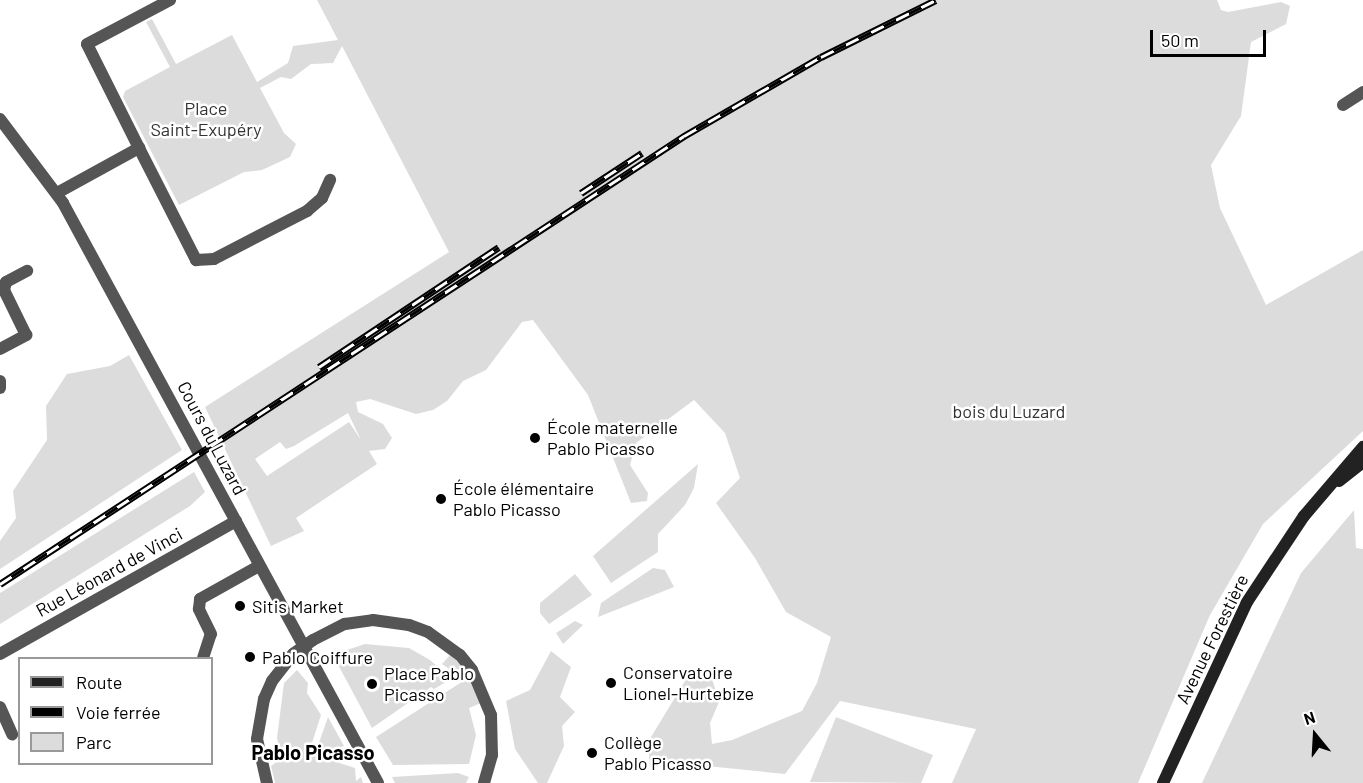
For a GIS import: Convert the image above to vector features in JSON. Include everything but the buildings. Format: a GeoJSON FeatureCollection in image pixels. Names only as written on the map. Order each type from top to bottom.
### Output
{"type":"FeatureCollection","features":[{"type":"Feature","properties":{"kind":"street"},"geometry":{"type":"LineString","coordinates":[[170,0],[87,44],[196,260],[214,259],[307,211],[322,198],[330,180]]}},
{"type":"Feature","properties":{"kind":"street"},"geometry":{"type":"LineString","coordinates":[[1343,105],[1363,92]]}},
{"type":"Feature","properties":{"kind":"street","name":"Cours du Luzard"},"geometry":{"type":"LineString","coordinates":[[0,119],[57,193],[209,468],[259,566],[376,782]]}},
{"type":"Feature","properties":{"kind":"street"},"geometry":{"type":"LineString","coordinates":[[57,193],[139,148]]}},
{"type":"Feature","properties":{"kind":"street"},"geometry":{"type":"LineString","coordinates":[[0,350],[26,335],[3,299],[6,282],[27,271]]}},
{"type":"Feature","properties":{"kind":"street"},"geometry":{"type":"LineString","coordinates":[[0,381],[0,388]]}},
{"type":"Feature","properties":{"kind":"street"},"geometry":{"type":"LineString","coordinates":[[1324,493],[1363,447]]}},
{"type":"Feature","properties":{"kind":"street"},"geometry":{"type":"LineString","coordinates":[[1324,493],[1363,462]]}},
{"type":"Feature","properties":{"kind":"street","name":"Avenue Forestière"},"geometry":{"type":"LineString","coordinates":[[1163,783],[1247,602],[1304,516],[1324,493]]}},
{"type":"Feature","properties":{"kind":"street","name":"Rue Léonard de Vinci"},"geometry":{"type":"LineString","coordinates":[[0,654],[236,521]]}},
{"type":"Feature","properties":{"kind":"street"},"geometry":{"type":"LineString","coordinates":[[203,657],[211,634],[199,609],[200,599],[259,566]]}},
{"type":"Feature","properties":{"kind":"street"},"geometry":{"type":"LineString","coordinates":[[267,783],[257,739],[264,699],[284,664],[303,646],[345,624],[373,620],[409,625],[445,642],[472,670],[491,715],[492,755],[484,783]]}},
{"type":"Feature","properties":{"kind":"street"},"geometry":{"type":"LineString","coordinates":[[0,707],[16,732],[0,740]]}},
{"type":"Feature","properties":{"kind":"green space","name":"bois du Luzard"},"geometry":{"type":"Polygon","coordinates":[[[317,0],[1217,0],[1221,10],[1228,12],[1281,2],[1290,6],[1286,24],[1251,42],[1241,116],[1211,165],[1220,208],[1266,305],[1363,250],[1363,431],[1263,524],[1210,615],[1138,783],[952,783],[976,729],[840,701],[785,774],[687,764],[650,767],[648,742],[688,676],[711,675],[719,702],[710,723],[712,744],[732,740],[802,711],[817,683],[831,637],[786,612],[755,558],[716,503],[740,478],[725,433],[694,400],[636,443],[630,465],[648,493],[647,501],[631,503],[588,395],[533,320],[522,322],[486,370],[463,381],[447,401],[433,410],[416,414],[370,399],[356,402],[358,412],[383,424],[392,438],[385,449],[369,451],[377,464],[296,518],[304,531],[271,546],[205,407],[449,252],[342,46],[333,63],[311,64],[291,79],[281,77],[260,88],[284,133],[296,144],[290,157],[262,170],[244,172],[179,205],[123,97],[125,91],[170,67],[146,22],[152,19],[176,64],[232,35],[257,82],[288,63],[293,46],[338,40],[317,0]],[[348,413],[294,446],[286,449],[280,442],[255,459],[267,476],[349,422],[361,440],[348,413]]]}},
{"type":"Feature","properties":{"kind":"green space"},"geometry":{"type":"Polygon","coordinates":[[[129,355],[182,450],[0,569],[0,541],[16,518],[13,491],[47,440],[46,406],[67,374],[110,366],[129,355]]]}},
{"type":"Feature","properties":{"kind":"green space"},"geometry":{"type":"Polygon","coordinates":[[[698,464],[694,488],[685,505],[658,534],[658,552],[611,583],[593,556],[698,464]]]}},
{"type":"Feature","properties":{"kind":"green space"},"geometry":{"type":"Polygon","coordinates":[[[194,472],[205,492],[190,506],[0,624],[0,593],[194,472]]]}},
{"type":"Feature","properties":{"kind":"green space"},"geometry":{"type":"Polygon","coordinates":[[[1354,510],[1356,548],[1363,549],[1363,783],[1202,783],[1301,573],[1354,510]]]}},
{"type":"Feature","properties":{"kind":"green space"},"geometry":{"type":"Polygon","coordinates":[[[653,568],[665,570],[674,587],[598,617],[601,603],[653,568]]]}},
{"type":"Feature","properties":{"kind":"green space"},"geometry":{"type":"Polygon","coordinates":[[[575,574],[592,595],[549,624],[540,613],[540,603],[575,574]]]}},
{"type":"Feature","properties":{"kind":"green space"},"geometry":{"type":"Polygon","coordinates":[[[575,621],[583,625],[563,644],[556,633],[575,621]]]}},
{"type":"Feature","properties":{"kind":"green space"},"geometry":{"type":"Polygon","coordinates":[[[365,644],[409,648],[430,660],[451,679],[434,689],[431,687],[372,728],[336,661],[347,650],[365,644]]]}},
{"type":"Feature","properties":{"kind":"green space"},"geometry":{"type":"Polygon","coordinates":[[[551,651],[571,667],[560,697],[575,712],[562,726],[564,746],[547,783],[538,783],[515,749],[506,701],[530,690],[551,651]]]}},
{"type":"Feature","properties":{"kind":"green space"},"geometry":{"type":"Polygon","coordinates":[[[451,654],[462,667],[458,675],[442,664],[451,654]]]}},
{"type":"Feature","properties":{"kind":"green space"},"geometry":{"type":"Polygon","coordinates":[[[297,670],[308,683],[307,693],[321,715],[311,746],[315,754],[328,717],[344,746],[316,757],[319,762],[327,759],[355,768],[356,781],[361,777],[363,783],[275,783],[271,766],[281,759],[277,738],[284,683],[297,670]]]}},
{"type":"Feature","properties":{"kind":"green space"},"geometry":{"type":"Polygon","coordinates":[[[468,678],[481,703],[469,708],[476,735],[469,764],[393,765],[376,737],[468,678]]]}},
{"type":"Feature","properties":{"kind":"green space"},"geometry":{"type":"Polygon","coordinates":[[[836,717],[933,755],[921,783],[810,782],[836,717]]]}},
{"type":"Feature","properties":{"kind":"green space"},"geometry":{"type":"Polygon","coordinates":[[[458,773],[469,777],[466,783],[395,783],[392,777],[458,773]]]}},
{"type":"Feature","properties":{"kind":"railway"},"geometry":{"type":"LineString","coordinates":[[0,584],[684,136],[821,57],[936,0]]}},
{"type":"Feature","properties":{"kind":"railway"},"geometry":{"type":"LineString","coordinates":[[581,193],[642,153]]}},
{"type":"Feature","properties":{"kind":"railway"},"geometry":{"type":"LineString","coordinates":[[319,367],[499,247]]}},
{"type":"Feature","properties":{"kind":"place","name":"École maternelle Pablo Picasso"},"geometry":{"type":"Point","coordinates":[535,438]}},
{"type":"Feature","properties":{"kind":"place","name":"École élémentaire Pablo Picasso"},"geometry":{"type":"Point","coordinates":[441,499]}},
{"type":"Feature","properties":{"kind":"place","name":"Sitis Market"},"geometry":{"type":"Point","coordinates":[240,606]}},
{"type":"Feature","properties":{"kind":"place","name":"Pablo Coiffure"},"geometry":{"type":"Point","coordinates":[250,657]}},
{"type":"Feature","properties":{"kind":"place","name":"Conservatoire Lionel-Hurtebize"},"geometry":{"type":"Point","coordinates":[611,683]}},
{"type":"Feature","properties":{"kind":"place","name":"Place Pablo Picasso"},"geometry":{"type":"Point","coordinates":[372,684]}},
{"type":"Feature","properties":{"kind":"place","name":"Collège Pablo Picasso"},"geometry":{"type":"Point","coordinates":[592,753]}},
{"type":"Feature","properties":{"kind":"district","name":"Pablo Picasso"},"geometry":{"type":"Point","coordinates":[313,752]}},
{"type":"Feature","properties":{"kind":"park label","name":"Place Saint-Exupéry"},"geometry":{"type":"Point","coordinates":[206,119]}}]}
